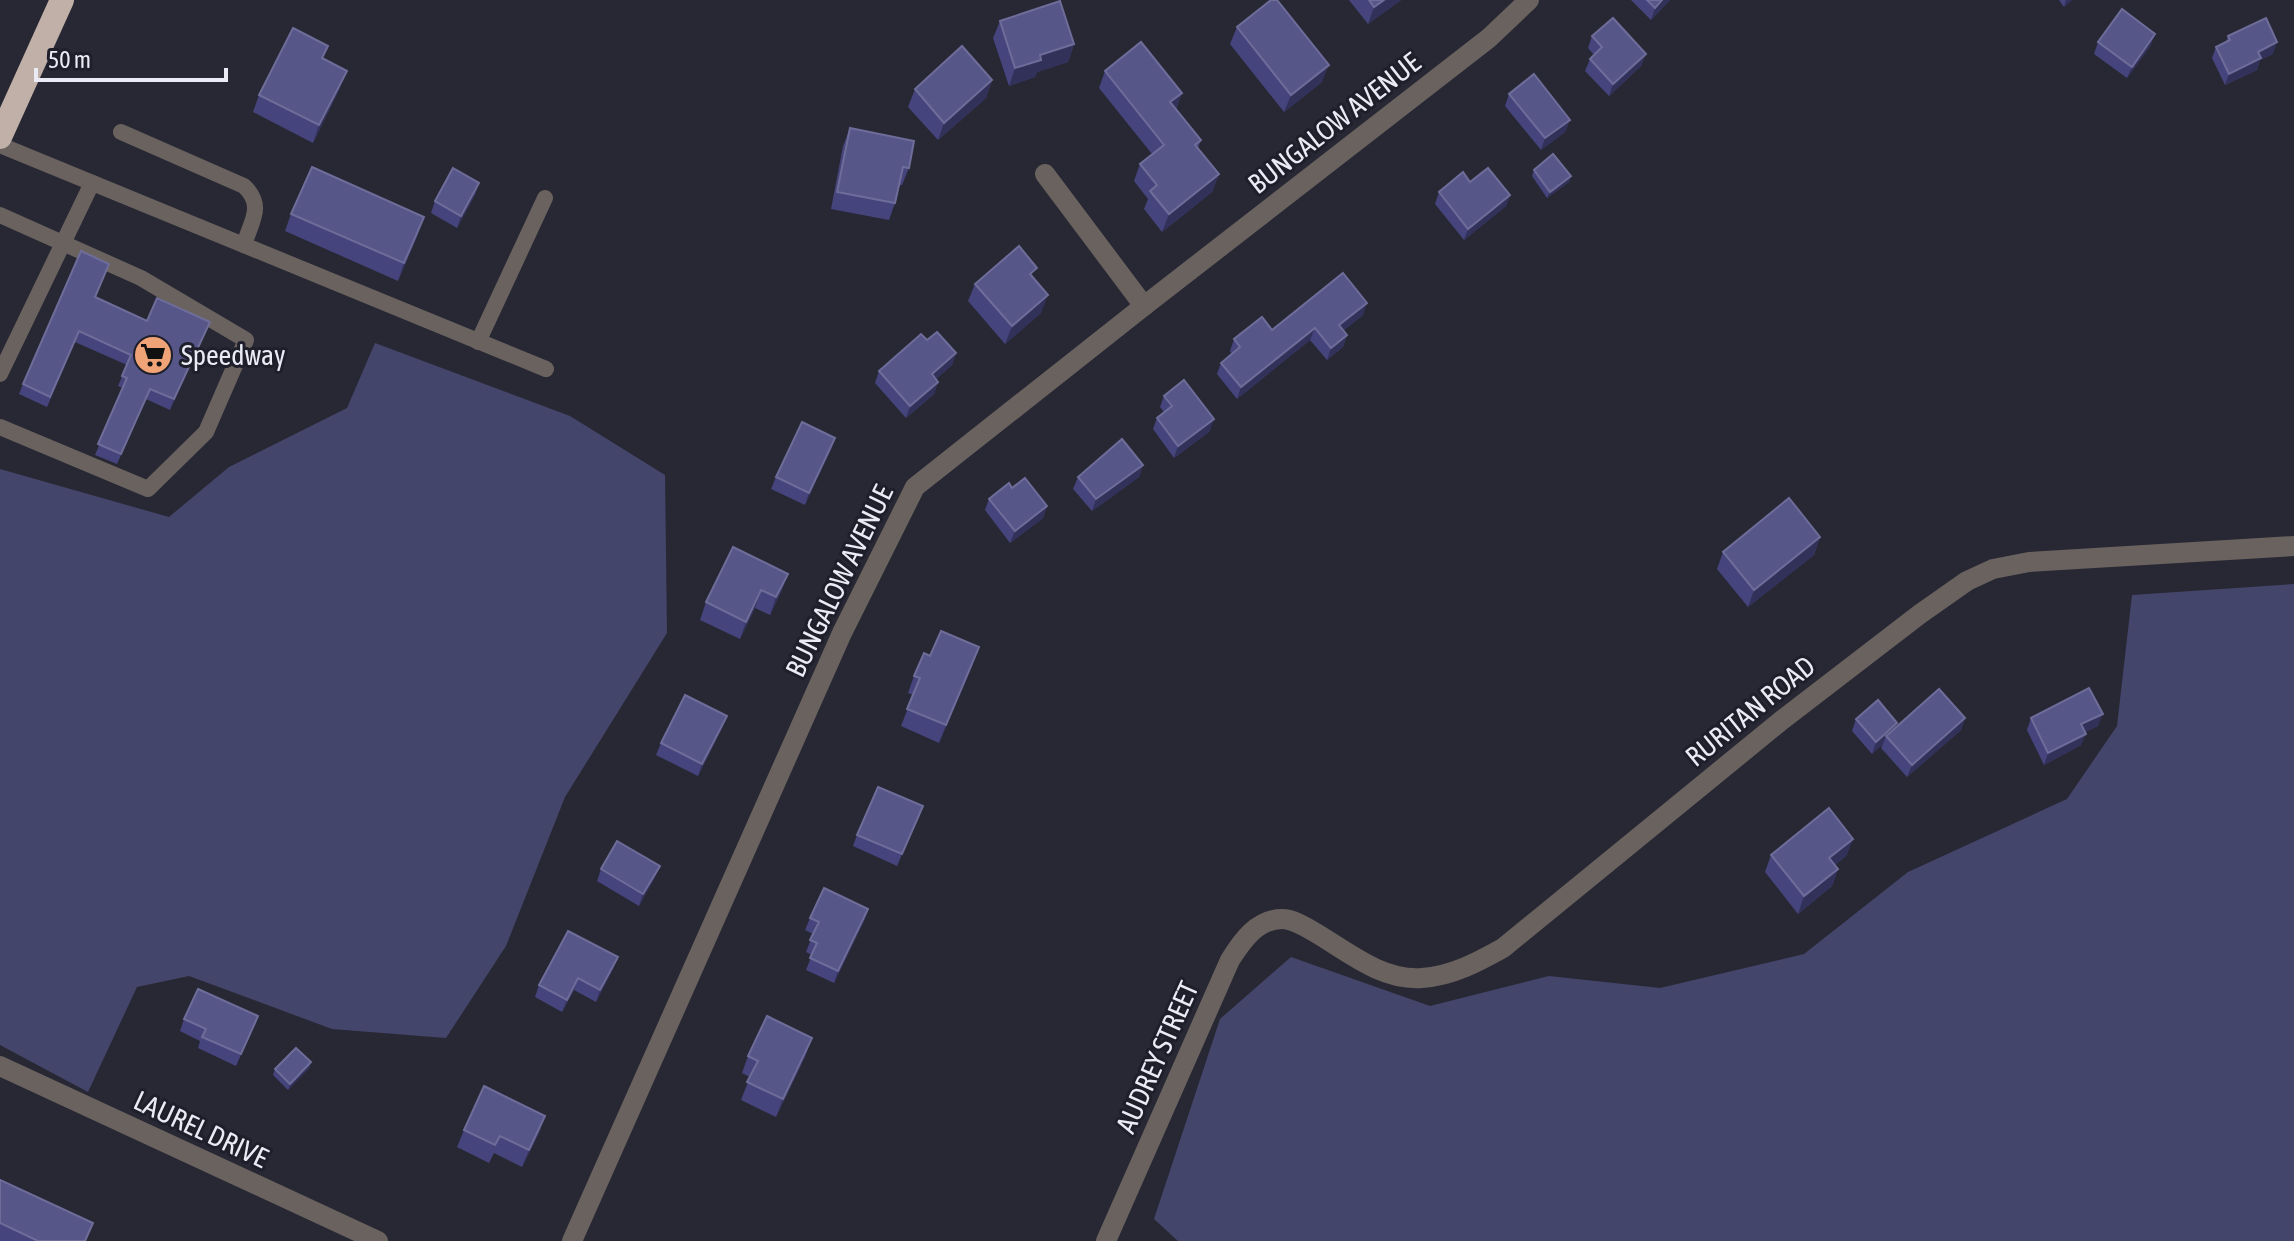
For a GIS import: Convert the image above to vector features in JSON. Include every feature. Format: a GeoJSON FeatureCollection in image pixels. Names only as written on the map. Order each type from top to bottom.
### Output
{"type":"FeatureCollection","features":[{"type":"Feature","properties":{"kind":"highway"},"geometry":{"type":"LineString","coordinates":[[0,137],[62,0]]}},
{"type":"Feature","properties":{"kind":"street","name":"BUNGALOW AVENUE"},"geometry":{"type":"LineString","coordinates":[[572,1241],[842,633],[915,487],[1443,75],[1529,0]]}},
{"type":"Feature","properties":{"kind":"street"},"geometry":{"type":"LineString","coordinates":[[1045,174],[1144,306]]}},
{"type":"Feature","properties":{"kind":"street","name":"RURITAN ROAD"},"geometry":{"type":"LineString","coordinates":[[1283,919],[1300,924],[1358,960],[1388,974],[1421,979],[1473,965],[1503,948],[1782,720],[1967,581],[1993,569],[2029,562],[2294,546]]}},
{"type":"Feature","properties":{"kind":"street","name":"AUDREY STREET"},"geometry":{"type":"LineString","coordinates":[[1106,1241],[1230,960],[1252,931],[1267,922],[1283,919]]}},
{"type":"Feature","properties":{"kind":"street","name":"LAUREL DRIVE"},"geometry":{"type":"LineString","coordinates":[[0,1066],[378,1241]]}},
{"type":"Feature","properties":{"kind":"lane"},"geometry":{"type":"LineString","coordinates":[[121,132],[244,186],[254,196],[257,205],[244,245]]}},
{"type":"Feature","properties":{"kind":"lane"},"geometry":{"type":"LineString","coordinates":[[0,145],[546,369]]}},
{"type":"Feature","properties":{"kind":"lane"},"geometry":{"type":"LineString","coordinates":[[0,374],[92,183]]}},
{"type":"Feature","properties":{"kind":"lane"},"geometry":{"type":"LineString","coordinates":[[478,342],[545,198]]}},
{"type":"Feature","properties":{"kind":"lane"},"geometry":{"type":"LineString","coordinates":[[0,215],[141,278],[246,340],[206,432],[148,489],[0,427]]}},
{"type":"Feature","properties":{"kind":"shaded area"},"geometry":{"type":"Polygon","coordinates":[[[375,343],[570,416],[665,475],[667,633],[565,797],[506,946],[446,1038],[332,1029],[189,976],[137,987],[88,1092],[0,1045],[0,469],[169,517],[229,467],[347,408],[375,343]]]}},
{"type":"Feature","properties":{"kind":"shaded area"},"geometry":{"type":"Polygon","coordinates":[[[2294,584],[2294,1241],[1178,1241],[1154,1219],[1220,1019],[1291,957],[1430,1006],[1549,976],[1660,988],[1804,954],[1908,872],[2067,799],[2117,726],[2132,595],[2294,584]]]}},
{"type":"Feature","properties":{"kind":"building"},"geometry":{"type":"Polygon","coordinates":[[[1271,0],[1277,0],[1329,65],[1291,95],[1237,27],[1271,0]]]}},
{"type":"Feature","properties":{"kind":"building"},"geometry":{"type":"Polygon","coordinates":[[[1369,0],[1384,0],[1374,7],[1369,0]]]}},
{"type":"Feature","properties":{"kind":"building"},"geometry":{"type":"Polygon","coordinates":[[[1647,0],[1662,0],[1655,8],[1647,0]]]}},
{"type":"Feature","properties":{"kind":"building"},"geometry":{"type":"Polygon","coordinates":[[[1060,1],[1074,44],[1040,55],[1041,60],[1015,68],[1000,21],[1060,1]]]}},
{"type":"Feature","properties":{"kind":"building"},"geometry":{"type":"Polygon","coordinates":[[[2122,9],[2155,34],[2132,67],[2098,42],[2122,9]]]}},
{"type":"Feature","properties":{"kind":"building"},"geometry":{"type":"Polygon","coordinates":[[[1613,18],[1646,54],[1613,84],[1590,59],[1602,47],[1592,36],[1613,18]]]}},
{"type":"Feature","properties":{"kind":"building"},"geometry":{"type":"Polygon","coordinates":[[[2266,18],[2277,42],[2258,52],[2261,58],[2229,74],[2216,47],[2230,40],[2228,36],[2266,18]]]}},
{"type":"Feature","properties":{"kind":"building"},"geometry":{"type":"Polygon","coordinates":[[[293,28],[328,46],[322,58],[347,71],[319,125],[259,95],[293,28]]]}},
{"type":"Feature","properties":{"kind":"building"},"geometry":{"type":"Polygon","coordinates":[[[1141,42],[1182,93],[1170,102],[1201,140],[1195,145],[1219,174],[1169,214],[1150,191],[1157,185],[1140,164],[1164,145],[1105,71],[1141,42]]]}},
{"type":"Feature","properties":{"kind":"building"},"geometry":{"type":"Polygon","coordinates":[[[962,46],[992,80],[944,123],[915,89],[962,46]]]}},
{"type":"Feature","properties":{"kind":"building"},"geometry":{"type":"Polygon","coordinates":[[[1534,74],[1570,120],[1545,138],[1509,94],[1534,74]]]}},
{"type":"Feature","properties":{"kind":"building"},"geometry":{"type":"Polygon","coordinates":[[[850,128],[914,141],[909,168],[903,167],[895,203],[837,192],[850,128]]]}},
{"type":"Feature","properties":{"kind":"building"},"geometry":{"type":"Polygon","coordinates":[[[1553,154],[1571,176],[1550,192],[1534,170],[1553,154]]]}},
{"type":"Feature","properties":{"kind":"building"},"geometry":{"type":"Polygon","coordinates":[[[312,167],[424,217],[404,263],[291,214],[312,167]]]}},
{"type":"Feature","properties":{"kind":"building"},"geometry":{"type":"Polygon","coordinates":[[[453,168],[479,183],[461,216],[435,201],[453,168]]]}},
{"type":"Feature","properties":{"kind":"building"},"geometry":{"type":"Polygon","coordinates":[[[1488,168],[1510,195],[1468,229],[1439,192],[1463,172],[1470,182],[1488,168]]]}},
{"type":"Feature","properties":{"kind":"building"},"geometry":{"type":"Polygon","coordinates":[[[1019,246],[1037,268],[1030,274],[1048,295],[1012,326],[975,284],[1019,246]]]}},
{"type":"Feature","properties":{"kind":"building"},"geometry":{"type":"Polygon","coordinates":[[[81,251],[109,264],[95,297],[147,321],[157,298],[210,322],[174,399],[150,389],[121,454],[98,444],[127,378],[122,376],[131,355],[79,331],[50,397],[23,384],[81,251]]]}},
{"type":"Feature","properties":{"kind":"building"},"geometry":{"type":"Polygon","coordinates":[[[1343,273],[1367,303],[1339,325],[1347,335],[1331,348],[1315,328],[1241,387],[1221,363],[1240,347],[1234,339],[1262,317],[1272,330],[1343,273]]]}},
{"type":"Feature","properties":{"kind":"building"},"geometry":{"type":"Polygon","coordinates":[[[937,332],[956,353],[932,374],[938,382],[910,406],[879,371],[921,334],[927,340],[937,332]]]}},
{"type":"Feature","properties":{"kind":"building"},"geometry":{"type":"Polygon","coordinates":[[[1184,380],[1214,419],[1178,446],[1157,418],[1172,406],[1164,396],[1184,380]]]}},
{"type":"Feature","properties":{"kind":"building"},"geometry":{"type":"Polygon","coordinates":[[[802,422],[835,438],[809,493],[776,477],[802,422]]]}},
{"type":"Feature","properties":{"kind":"building"},"geometry":{"type":"Polygon","coordinates":[[[1122,439],[1143,465],[1096,499],[1078,477],[1122,439]]]}},
{"type":"Feature","properties":{"kind":"building"},"geometry":{"type":"Polygon","coordinates":[[[1025,478],[1047,506],[1015,531],[989,499],[1009,483],[1012,488],[1025,478]]]}},
{"type":"Feature","properties":{"kind":"building"},"geometry":{"type":"Polygon","coordinates":[[[1789,498],[1820,537],[1754,590],[1723,552],[1789,498]]]}},
{"type":"Feature","properties":{"kind":"building"},"geometry":{"type":"Polygon","coordinates":[[[733,547],[788,574],[776,597],[761,590],[746,622],[706,602],[733,547]]]}},
{"type":"Feature","properties":{"kind":"building"},"geometry":{"type":"Polygon","coordinates":[[[941,631],[979,647],[946,725],[907,709],[920,678],[914,676],[924,653],[930,656],[941,631]]]}},
{"type":"Feature","properties":{"kind":"building"},"geometry":{"type":"Polygon","coordinates":[[[2089,688],[2103,714],[2081,724],[2086,734],[2048,753],[2031,718],[2089,688]]]}},
{"type":"Feature","properties":{"kind":"building"},"geometry":{"type":"Polygon","coordinates":[[[1939,689],[1965,718],[1912,765],[1886,736],[1939,689]]]}},
{"type":"Feature","properties":{"kind":"building"},"geometry":{"type":"Polygon","coordinates":[[[685,695],[727,716],[702,764],[661,743],[685,695]]]}},
{"type":"Feature","properties":{"kind":"building"},"geometry":{"type":"Polygon","coordinates":[[[1878,700],[1897,723],[1876,742],[1856,719],[1878,700]]]}},
{"type":"Feature","properties":{"kind":"building"},"geometry":{"type":"Polygon","coordinates":[[[878,787],[923,806],[902,854],[857,835],[878,787]]]}},
{"type":"Feature","properties":{"kind":"building"},"geometry":{"type":"Polygon","coordinates":[[[1829,808],[1853,839],[1829,858],[1838,869],[1804,896],[1771,855],[1829,808]]]}},
{"type":"Feature","properties":{"kind":"building"},"geometry":{"type":"Polygon","coordinates":[[[617,841],[660,866],[643,894],[601,869],[617,841]]]}},
{"type":"Feature","properties":{"kind":"building"},"geometry":{"type":"Polygon","coordinates":[[[824,888],[868,909],[838,971],[810,958],[817,943],[810,940],[819,922],[810,918],[824,888]]]}},
{"type":"Feature","properties":{"kind":"building"},"geometry":{"type":"Polygon","coordinates":[[[568,931],[618,957],[600,990],[578,978],[567,1000],[539,985],[568,931]]]}},
{"type":"Feature","properties":{"kind":"building"},"geometry":{"type":"Polygon","coordinates":[[[198,989],[258,1016],[241,1054],[202,1037],[206,1029],[184,1019],[198,989]]]}},
{"type":"Feature","properties":{"kind":"building"},"geometry":{"type":"Polygon","coordinates":[[[767,1016],[812,1038],[783,1099],[747,1082],[758,1061],[748,1056],[767,1016]]]}},
{"type":"Feature","properties":{"kind":"building"},"geometry":{"type":"Polygon","coordinates":[[[296,1048],[311,1062],[290,1084],[275,1069],[296,1048]]]}},
{"type":"Feature","properties":{"kind":"building"},"geometry":{"type":"Polygon","coordinates":[[[484,1086],[545,1116],[529,1150],[500,1136],[495,1145],[464,1130],[484,1086]]]}},
{"type":"Feature","properties":{"kind":"building"},"geometry":{"type":"Polygon","coordinates":[[[0,1180],[93,1223],[85,1241],[38,1241],[0,1223],[0,1180]]]}},
{"type":"Feature","properties":{"kind":"place","name":"Speedway"},"geometry":{"type":"Point","coordinates":[153,355]}}]}
